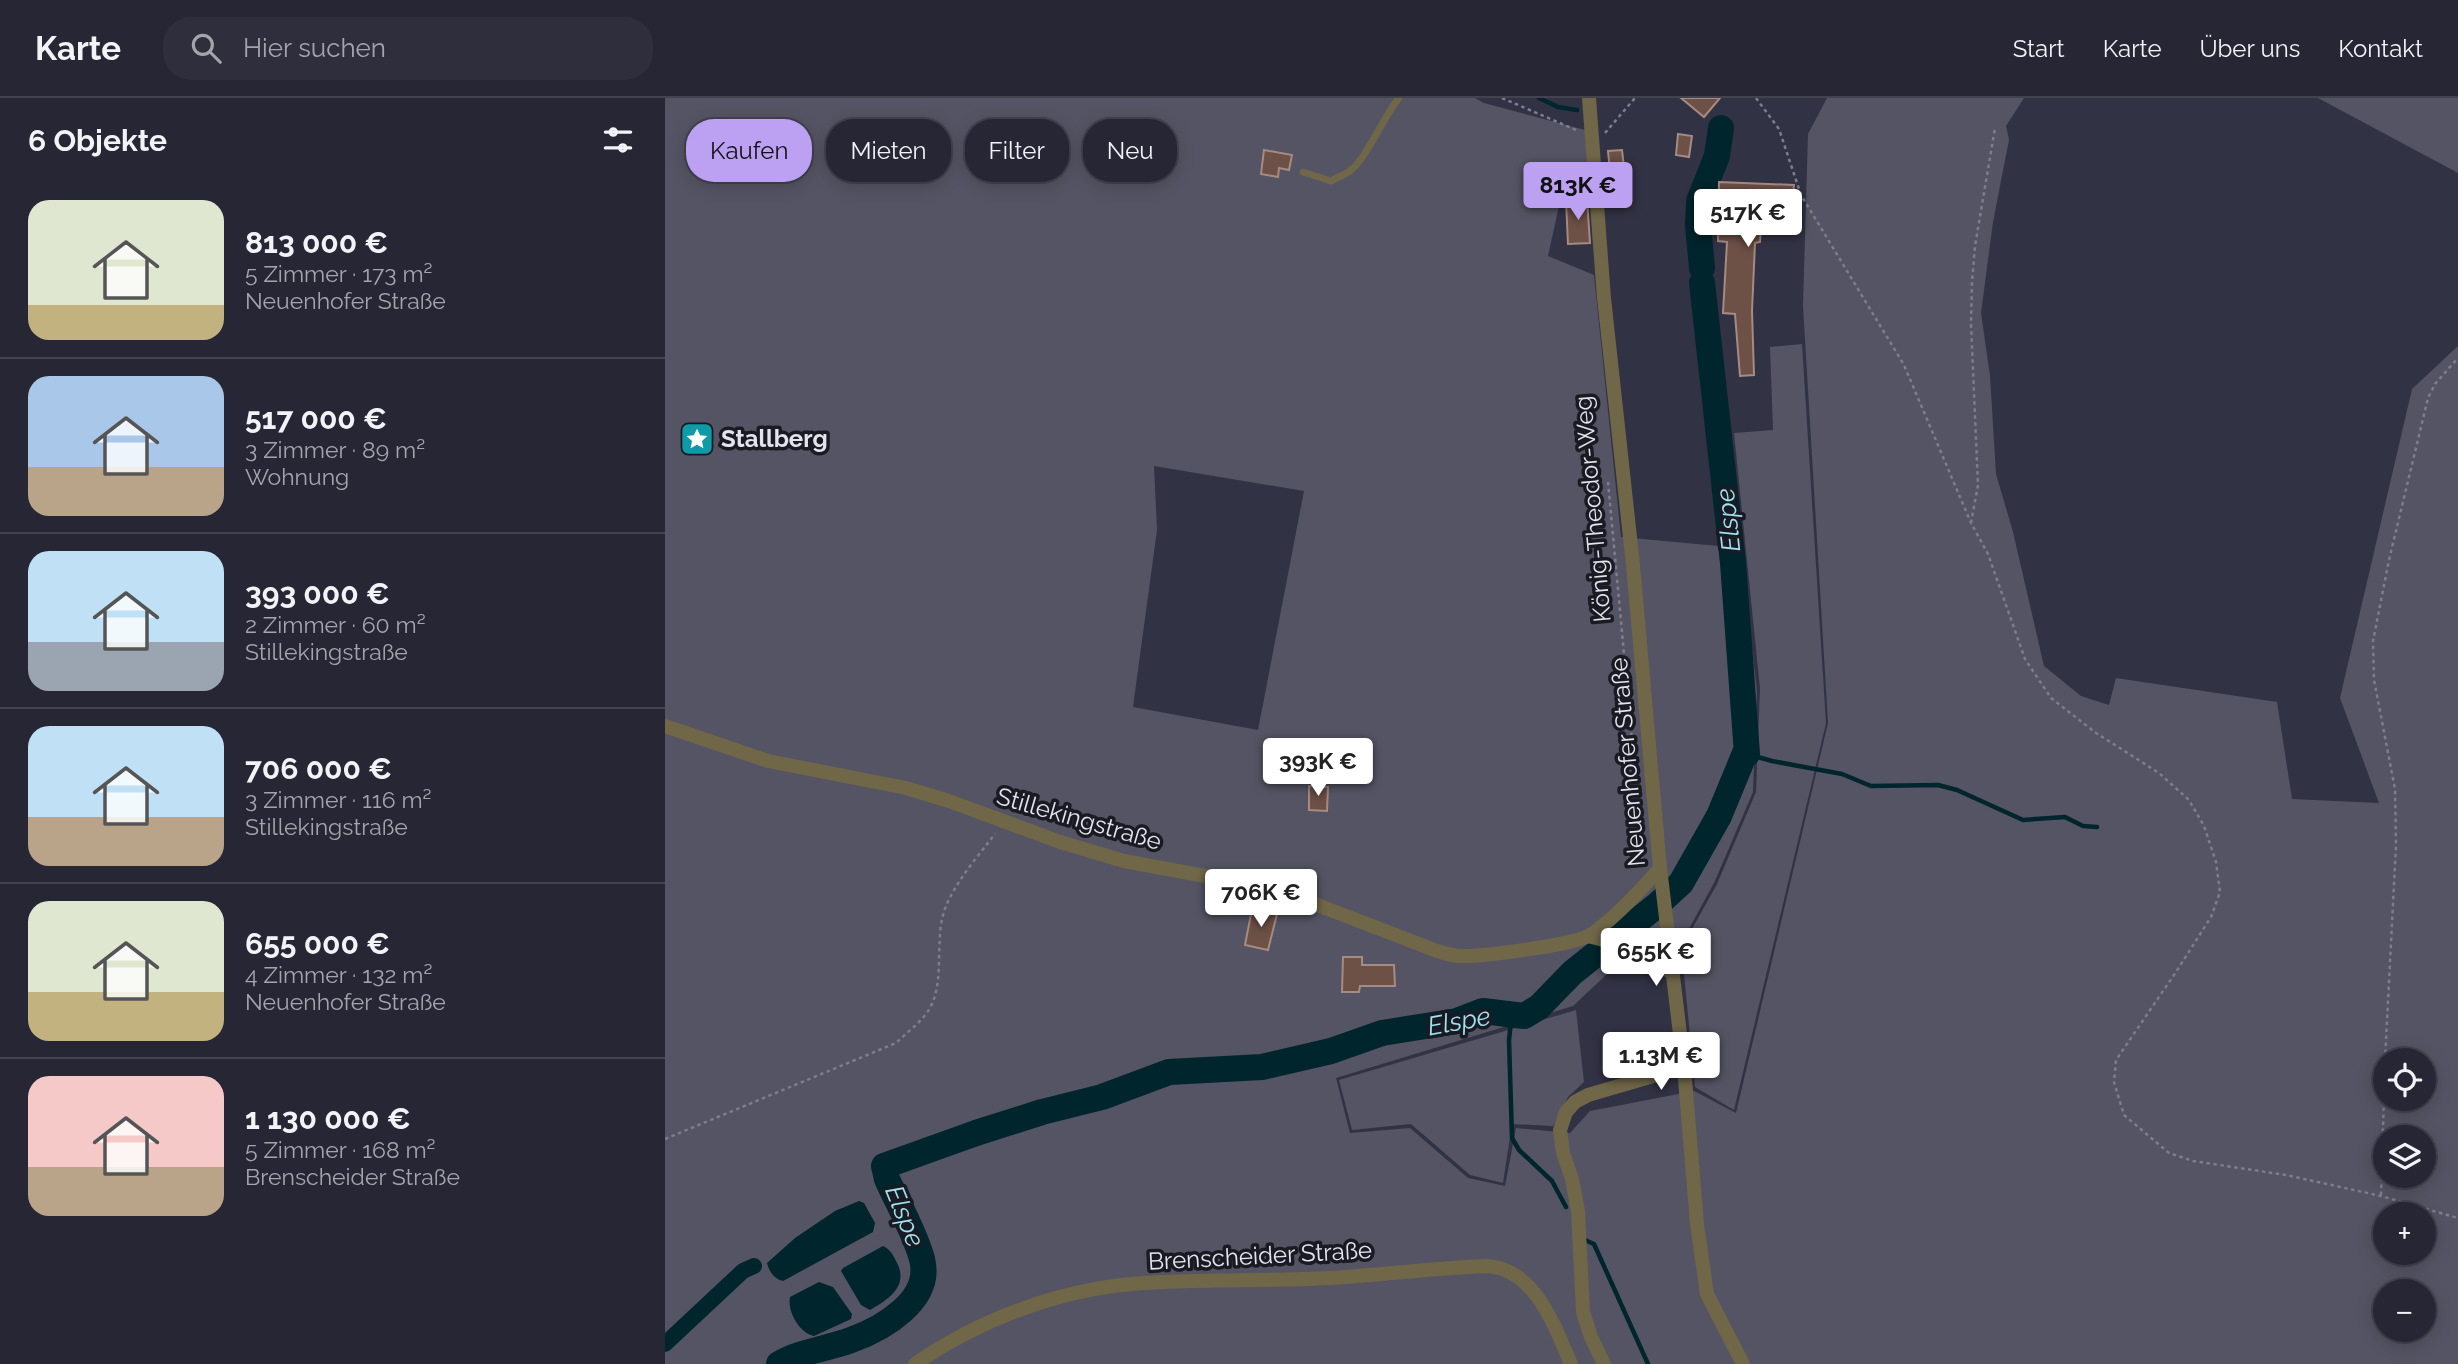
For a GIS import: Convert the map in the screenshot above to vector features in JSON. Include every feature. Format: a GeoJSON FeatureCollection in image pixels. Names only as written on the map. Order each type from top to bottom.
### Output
{"type":"FeatureCollection","features":[{"type":"Feature","properties":{"kind":"street","name":"Neuenhofer Straße"},"geometry":{"type":"LineString","coordinates":[[1589,98],[1604,298],[1633,565],[1660,868],[1684,1067],[1697,1224],[1707,1294],[1743,1364]]}},
{"type":"Feature","properties":{"kind":"street","name":"Stillekingstraße"},"geometry":{"type":"LineString","coordinates":[[665,726],[768,761],[906,788],[1124,861],[1276,889],[1455,956],[1561,944],[1588,936],[1641,890],[1660,868]]}},
{"type":"Feature","properties":{"kind":"street"},"geometry":{"type":"LineString","coordinates":[[1588,936],[1627,946],[1671,972]]}},
{"type":"Feature","properties":{"kind":"street"},"geometry":{"type":"LineString","coordinates":[[1604,1364],[1591,1337],[1583,1311],[1578,1212],[1560,1130],[1566,1112],[1575,1102],[1588,1095],[1684,1067]]}},
{"type":"Feature","properties":{"kind":"street","name":"Brenscheider Straße"},"geometry":{"type":"LineString","coordinates":[[915,1364],[998,1319],[1063,1295],[1131,1284],[1327,1278],[1487,1266],[1514,1273],[1532,1289],[1548,1314],[1571,1364]]}},
{"type":"Feature","properties":{"kind":"lane"},"geometry":{"type":"LineString","coordinates":[[1303,172],[1331,181],[1352,170],[1387,112],[1399,98]]}},
{"type":"Feature","properties":{"kind":"path"},"geometry":{"type":"LineString","coordinates":[[1502,98],[1593,141],[1635,98]]}},
{"type":"Feature","properties":{"kind":"path"},"geometry":{"type":"LineString","coordinates":[[1756,98],[1779,129],[1801,195],[1903,365],[1971,523],[1988,554],[2025,659],[2051,698],[2096,733],[2159,773],[2189,800],[2204,826],[2216,862],[2220,892],[2211,918],[2116,1059],[2113,1082],[2124,1115],[2169,1153],[2181,1157],[2286,1175],[2381,1196],[2458,1218]]}},
{"type":"Feature","properties":{"kind":"path"},"geometry":{"type":"LineString","coordinates":[[1971,523],[1978,485],[1971,324],[1973,270],[1995,128]]}},
{"type":"Feature","properties":{"kind":"path"},"geometry":{"type":"LineString","coordinates":[[2386,1048],[2396,845],[2395,789],[2374,680],[2373,641],[2389,560],[2428,398],[2435,384],[2458,358]]}},
{"type":"Feature","properties":{"kind":"path","name":"König-Theodor-Weg"},"geometry":{"type":"LineString","coordinates":[[1608,482],[1635,771]]}},
{"type":"Feature","properties":{"kind":"path"},"geometry":{"type":"LineString","coordinates":[[665,1139],[895,1043],[918,1023],[929,1010],[936,994],[939,939],[946,907],[972,863],[1003,822]]}},
{"type":"Feature","properties":{"kind":"path"},"geometry":{"type":"LineString","coordinates":[[1641,890],[1642,840]]}},
{"type":"Feature","properties":{"kind":"path"},"geometry":{"type":"LineString","coordinates":[[2381,1196],[2384,1111]]}},
{"type":"Feature","properties":{"kind":"shaded area"},"geometry":{"type":"Polygon","coordinates":[[[665,98],[1475,98],[1484,103],[1585,130],[1589,190],[1563,188],[1548,256],[1594,275],[1621,537],[1740,548],[1757,691],[1753,792],[1714,883],[1685,936],[1623,959],[1573,1006],[1336,1078],[1350,1133],[1410,1128],[1468,1178],[1505,1186],[1516,1128],[1570,1133],[1590,1111],[1694,1091],[1736,1113],[1828,723],[1803,306],[1808,134],[1827,98],[2024,98],[2006,126],[2009,140],[1993,222],[1981,313],[1990,376],[1996,474],[2013,532],[2044,666],[2081,696],[2109,705],[2116,678],[2277,702],[2292,799],[2379,803],[2340,698],[2412,389],[2458,346],[2458,1364],[665,1364],[665,98]],[[1154,466],[1157,530],[1133,707],[1258,730],[1304,491],[1154,466]]]}},
{"type":"Feature","properties":{"kind":"shaded area"},"geometry":{"type":"Polygon","coordinates":[[[2318,98],[2458,98],[2458,173],[2318,98]]]}},
{"type":"Feature","properties":{"kind":"shaded area"},"geometry":{"type":"Polygon","coordinates":[[[1802,344],[1826,723],[1734,1110],[1695,1087],[1681,943],[1687,938],[1717,884],[1756,792],[1760,688],[1734,433],[1773,430],[1770,347],[1802,344]]]}},
{"type":"Feature","properties":{"kind":"shaded area"},"geometry":{"type":"Polygon","coordinates":[[[1576,1010],[1584,1082],[1568,1097],[1553,1126],[1512,1124],[1503,1183],[1470,1175],[1411,1124],[1352,1130],[1339,1080],[1576,1010]]]}},
{"type":"Feature","properties":{"kind":"shaded area"},"geometry":{"type":"Polygon","coordinates":[[[859,1201],[864,1203],[875,1223],[873,1232],[783,1281],[772,1274],[767,1263],[795,1238],[835,1211],[859,1201]]]}},
{"type":"Feature","properties":{"kind":"shaded area"},"geometry":{"type":"Polygon","coordinates":[[[883,1246],[894,1258],[900,1271],[900,1279],[890,1297],[870,1310],[861,1305],[841,1271],[883,1246]]]}},
{"type":"Feature","properties":{"kind":"shaded area"},"geometry":{"type":"Polygon","coordinates":[[[819,1282],[833,1287],[852,1314],[851,1319],[814,1336],[803,1331],[795,1321],[790,1309],[790,1297],[819,1282]]]}},
{"type":"Feature","properties":{"kind":"building"},"geometry":{"type":"Polygon","coordinates":[[[1681,98],[1720,98],[1704,117],[1681,98]]]}},
{"type":"Feature","properties":{"kind":"building"},"geometry":{"type":"Polygon","coordinates":[[[1678,134],[1692,136],[1689,157],[1676,155],[1678,134]]]}},
{"type":"Feature","properties":{"kind":"building"},"geometry":{"type":"Polygon","coordinates":[[[1264,150],[1292,155],[1289,170],[1279,168],[1278,177],[1261,174],[1264,150]]]}},
{"type":"Feature","properties":{"kind":"building"},"geometry":{"type":"Polygon","coordinates":[[[1622,150],[1628,202],[1613,203],[1608,151],[1622,150]]]}},
{"type":"Feature","properties":{"kind":"building"},"geometry":{"type":"Polygon","coordinates":[[[1719,182],[1794,185],[1791,215],[1795,216],[1794,229],[1761,227],[1760,242],[1755,243],[1752,311],[1754,375],[1740,376],[1735,314],[1723,313],[1727,242],[1718,241],[1719,182]]]}},
{"type":"Feature","properties":{"kind":"building"},"geometry":{"type":"Polygon","coordinates":[[[1587,199],[1590,243],[1568,244],[1566,201],[1587,199]]]}},
{"type":"Feature","properties":{"kind":"building"},"geometry":{"type":"Polygon","coordinates":[[[1309,786],[1328,787],[1327,811],[1309,810],[1309,786]]]}},
{"type":"Feature","properties":{"kind":"building"},"geometry":{"type":"Polygon","coordinates":[[[1252,909],[1277,914],[1268,950],[1245,945],[1252,909]]]}},
{"type":"Feature","properties":{"kind":"building"},"geometry":{"type":"Polygon","coordinates":[[[1343,957],[1362,957],[1362,965],[1394,965],[1395,986],[1360,986],[1359,992],[1342,992],[1343,957]]]}},
{"type":"Feature","properties":{"kind":"waterway"},"geometry":{"type":"LineString","coordinates":[[1539,98],[1558,107],[1577,110]]}},
{"type":"Feature","properties":{"kind":"waterway","name":"Elspe"},"geometry":{"type":"LineString","coordinates":[[1702,268],[1699,201],[1717,156],[1721,128]]}},
{"type":"Feature","properties":{"kind":"waterway","name":"Elspe"},"geometry":{"type":"LineString","coordinates":[[779,1364],[796,1356],[851,1340],[877,1328],[902,1311],[913,1300],[920,1287],[922,1259],[887,1179],[884,1166],[1042,1112],[1102,1097],[1169,1072],[1262,1067],[1331,1051],[1382,1033],[1457,1021],[1483,1011],[1524,1016],[1539,1007],[1572,973],[1681,883],[1719,816],[1745,753],[1747,754],[1733,563],[1702,283]]}},
{"type":"Feature","properties":{"kind":"waterway"},"geometry":{"type":"LineString","coordinates":[[1747,754],[1842,774],[1871,786],[1938,785],[1957,790],[2023,820],[2065,817],[2083,826],[2097,827]]}},
{"type":"Feature","properties":{"kind":"waterway"},"geometry":{"type":"LineString","coordinates":[[1512,1013],[1509,1040],[1512,1138],[1519,1150],[1552,1181],[1566,1207]]}},
{"type":"Feature","properties":{"kind":"waterway"},"geometry":{"type":"LineString","coordinates":[[1585,1240],[1594,1244],[1648,1364]]}},
{"type":"Feature","properties":{"kind":"waterway"},"geometry":{"type":"LineString","coordinates":[[665,1344],[743,1271],[754,1266]]}},
{"type":"Feature","properties":{"kind":"place","name":"Stallberg"},"geometry":{"type":"Point","coordinates":[697,439]}}]}
